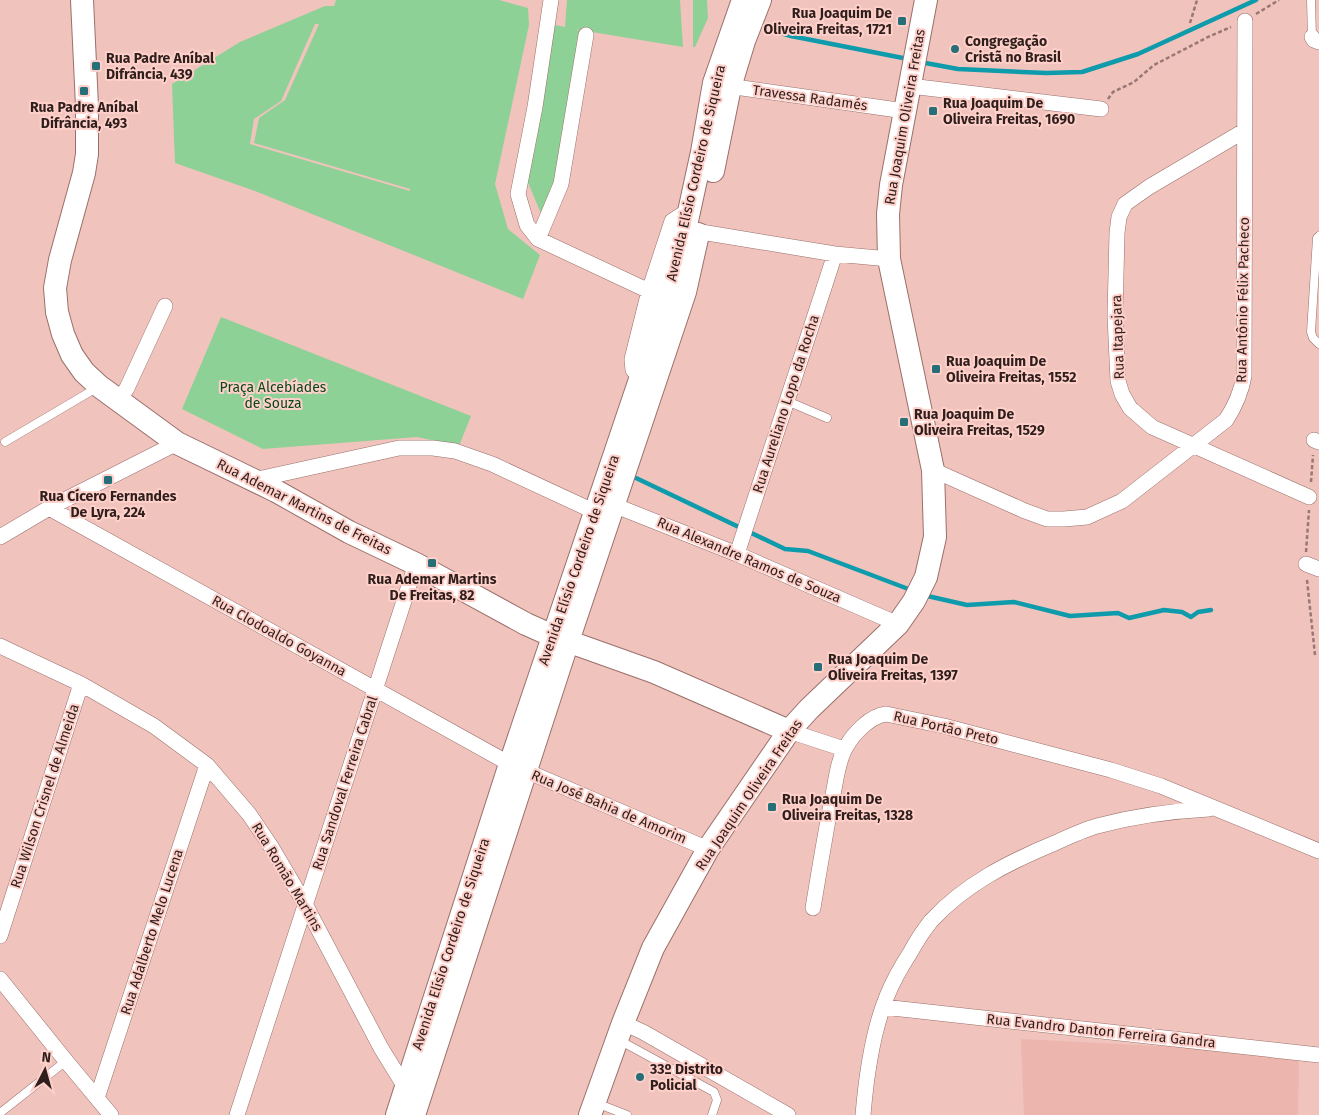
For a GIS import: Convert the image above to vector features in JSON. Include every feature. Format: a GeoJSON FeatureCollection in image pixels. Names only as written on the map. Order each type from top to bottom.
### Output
{"type":"FeatureCollection","features":[{"type":"Feature","properties":{"kind":"street","name":"Rua Ademar Martins de Freitas"},"geometry":{"type":"LineString","coordinates":[[82,0],[88,138],[84,173],[60,260],[55,288],[57,312],[62,334],[72,355],[84,372],[99,386],[177,443],[254,480],[282,482],[349,532],[416,564],[526,624],[654,672],[789,731]]}},
{"type":"Feature","properties":{"kind":"street"},"geometry":{"type":"LineString","coordinates":[[551,0],[538,88],[518,194],[527,225],[538,239],[649,291]]}},
{"type":"Feature","properties":{"kind":"street","name":"Rua Joaquim Oliveira Freitas"},"geometry":{"type":"LineString","coordinates":[[592,1109],[653,948],[708,849],[789,731],[809,708],[901,619],[922,588],[926,577],[935,537],[933,470],[889,259],[889,205],[926,0]]}},
{"type":"Feature","properties":{"kind":"street","name":"Avenida Elísio Cordeiro de Siqueira"},"geometry":{"type":"LineString","coordinates":[[397,1115],[413,1090],[560,638],[604,509],[685,292],[691,224],[702,152],[747,5]]}},
{"type":"Feature","properties":{"kind":"street","name":"Rua Antônio Félix Pacheco"},"geometry":{"type":"LineString","coordinates":[[933,470],[1047,519],[1064,520],[1087,517],[1122,502],[1226,420],[1236,405],[1244,376],[1245,21]]}},
{"type":"Feature","properties":{"kind":"street"},"geometry":{"type":"LineString","coordinates":[[538,239],[561,184],[586,35]]}},
{"type":"Feature","properties":{"kind":"street"},"geometry":{"type":"LineString","coordinates":[[911,79],[1101,108]]}},
{"type":"Feature","properties":{"kind":"street","name":"Travessa Radamés"},"geometry":{"type":"LineString","coordinates":[[722,85],[905,111]]}},
{"type":"Feature","properties":{"kind":"street","name":"Rua Itapejara"},"geometry":{"type":"LineString","coordinates":[[1244,131],[1125,204],[1119,217],[1117,233],[1115,316],[1118,381],[1122,394],[1130,408],[1152,427],[1309,497]]}},
{"type":"Feature","properties":{"kind":"street"},"geometry":{"type":"LineString","coordinates":[[640,377],[633,370],[632,359],[649,291],[672,221],[835,254],[889,259]]}},
{"type":"Feature","properties":{"kind":"street","name":"Avenida Elísio Cordeiro de Siqueira"},"geometry":{"type":"LineString","coordinates":[[604,509],[640,377],[691,224]]}},
{"type":"Feature","properties":{"kind":"street","name":"Rua Aureliano Lopo da Rocha"},"geometry":{"type":"LineString","coordinates":[[739,549],[835,254]]}},
{"type":"Feature","properties":{"kind":"street"},"geometry":{"type":"LineString","coordinates":[[119,401],[127,388],[165,306]]}},
{"type":"Feature","properties":{"kind":"street"},"geometry":{"type":"LineString","coordinates":[[0,537],[49,508],[177,443]]}},
{"type":"Feature","properties":{"kind":"street","name":"Rua Alexandre Ramos de Souza"},"geometry":{"type":"LineString","coordinates":[[282,482],[399,448],[433,448],[455,451],[604,509],[739,549],[901,619]]}},
{"type":"Feature","properties":{"kind":"street","name":"Rua Clodoaldo Goyanna"},"geometry":{"type":"LineString","coordinates":[[49,508],[518,768]]}},
{"type":"Feature","properties":{"kind":"street","name":"Rua Sandoval Ferreira Cabral"},"geometry":{"type":"LineString","coordinates":[[237,1115],[416,564]]}},
{"type":"Feature","properties":{"kind":"street","name":"Rua Romão Martins"},"geometry":{"type":"LineString","coordinates":[[0,646],[81,684],[154,726],[207,765],[249,814],[272,848],[306,904],[381,1048],[413,1090]]}},
{"type":"Feature","properties":{"kind":"street","name":"Rua Wilson Crisnel de Almeida"},"geometry":{"type":"LineString","coordinates":[[0,936],[81,684]]}},
{"type":"Feature","properties":{"kind":"street","name":"Rua Portão Preto"},"geometry":{"type":"LineString","coordinates":[[813,908],[844,748],[869,721],[886,714],[944,726],[1111,770],[1161,786],[1319,850]]}},
{"type":"Feature","properties":{"kind":"street"},"geometry":{"type":"LineString","coordinates":[[789,731],[844,748]]}},
{"type":"Feature","properties":{"kind":"street","name":"Rua Adalberto Melo Lucena"},"geometry":{"type":"LineString","coordinates":[[97,1098],[207,765]]}},
{"type":"Feature","properties":{"kind":"street","name":"Rua José Bahia de Amorim"},"geometry":{"type":"LineString","coordinates":[[518,768],[708,849]]}},
{"type":"Feature","properties":{"kind":"street"},"geometry":{"type":"LineString","coordinates":[[1161,786],[1167,795],[1166,812]]}},
{"type":"Feature","properties":{"kind":"street"},"geometry":{"type":"LineString","coordinates":[[863,1115],[866,1085],[883,1007],[896,977],[920,936],[930,922],[957,896],[992,872],[1024,856],[1096,826],[1166,812],[1213,808]]}},
{"type":"Feature","properties":{"kind":"street"},"geometry":{"type":"LineString","coordinates":[[0,979],[111,1115]]}},
{"type":"Feature","properties":{"kind":"street","name":"Rua Evandro Danton Ferreira Gandra"},"geometry":{"type":"LineString","coordinates":[[883,1007],[1319,1055]]}},
{"type":"Feature","properties":{"kind":"street"},"geometry":{"type":"LineString","coordinates":[[620,1031],[643,1032],[788,1115]]}},
{"type":"Feature","properties":{"kind":"street","name":"Avenida Elísio Cordeiro de Siqueira"},"geometry":{"type":"LineString","coordinates":[[413,1090],[414,1115]]}},
{"type":"Feature","properties":{"kind":"lane"},"geometry":{"type":"LineString","coordinates":[[1311,0],[1316,40]]}},
{"type":"Feature","properties":{"kind":"lane"},"geometry":{"type":"LineString","coordinates":[[1319,236],[1317,238],[1316,300],[1311,332],[1313,338],[1319,344]]}},
{"type":"Feature","properties":{"kind":"lane"},"geometry":{"type":"LineString","coordinates":[[5,442],[99,386]]}},
{"type":"Feature","properties":{"kind":"lane"},"geometry":{"type":"LineString","coordinates":[[787,400],[827,418]]}},
{"type":"Feature","properties":{"kind":"lane"},"geometry":{"type":"LineString","coordinates":[[620,1031],[714,1092],[717,1100],[712,1115]]}},
{"type":"Feature","properties":{"kind":"lane"},"geometry":{"type":"LineString","coordinates":[[0,1113],[66,1062]]}},
{"type":"Feature","properties":{"kind":"lane"},"geometry":{"type":"LineString","coordinates":[[592,1109],[626,1115]]}},
{"type":"Feature","properties":{"kind":"path"},"geometry":{"type":"LineString","coordinates":[[1190,23],[1197,0]]}},
{"type":"Feature","properties":{"kind":"path"},"geometry":{"type":"LineString","coordinates":[[1101,108],[1113,92],[1134,82],[1154,65],[1208,37],[1245,21],[1279,0]]}},
{"type":"Feature","properties":{"kind":"path"},"geometry":{"type":"LineString","coordinates":[[1315,655],[1309,497],[1316,441]]}},
{"type":"Feature","properties":{"kind":"shaded area"},"geometry":{"type":"Polygon","coordinates":[[[1021,1039],[1299,1053],[1298,1115],[1024,1115],[1021,1039]]]}},
{"type":"Feature","properties":{"kind":"green space"},"geometry":{"type":"Polygon","coordinates":[[[336,0],[499,0],[528,8],[529,25],[495,184],[508,229],[540,255],[523,299],[255,191],[175,163],[172,84],[240,42],[325,6],[334,6],[336,0]],[[315,24],[281,101],[254,119],[250,144],[410,191],[410,189],[254,143],[259,118],[285,100],[319,24],[315,24]]]}},
{"type":"Feature","properties":{"kind":"green space"},"geometry":{"type":"Polygon","coordinates":[[[567,0],[680,0],[683,47],[574,29],[581,31],[557,185],[544,221],[527,180],[550,24],[565,27],[567,0]]]}},
{"type":"Feature","properties":{"kind":"green space"},"geometry":{"type":"Polygon","coordinates":[[[693,0],[707,0],[708,18],[695,47],[693,47],[693,0]]]}},
{"type":"Feature","properties":{"kind":"green space","name":"Praça Alcebíades de Souza"},"geometry":{"type":"Polygon","coordinates":[[[221,317],[471,416],[459,446],[417,437],[263,449],[182,409],[221,317]]]}},
{"type":"Feature","properties":{"kind":"waterway"},"geometry":{"type":"LineString","coordinates":[[920,62],[958,69],[1046,73],[1082,72],[1138,54],[1256,0]]}},
{"type":"Feature","properties":{"kind":"waterway"},"geometry":{"type":"LineString","coordinates":[[767,29],[791,36],[908,59]]}},
{"type":"Feature","properties":{"kind":"waterway"},"geometry":{"type":"LineString","coordinates":[[636,478],[785,549],[808,551],[911,590]]}},
{"type":"Feature","properties":{"kind":"waterway"},"geometry":{"type":"LineString","coordinates":[[923,595],[967,605],[1014,602],[1070,616],[1118,613],[1129,618],[1164,610],[1182,612],[1191,617],[1198,612],[1211,610]]}},
{"type":"Feature","properties":{"kind":"place","name":"Rua Joaquim De Oliveira Freitas, 1721"},"geometry":{"type":"Point","coordinates":[902,21]}},
{"type":"Feature","properties":{"kind":"place","name":"Congregação Cristã no Brasil"},"geometry":{"type":"Point","coordinates":[955,49]}},
{"type":"Feature","properties":{"kind":"place","name":"Rua Padre Aníbal Difrância, 439"},"geometry":{"type":"Point","coordinates":[96,66]}},
{"type":"Feature","properties":{"kind":"place","name":"Rua Padre Aníbal Difrância, 493"},"geometry":{"type":"Point","coordinates":[84,91]}},
{"type":"Feature","properties":{"kind":"place","name":"Rua Joaquim De Oliveira Freitas, 1690"},"geometry":{"type":"Point","coordinates":[933,111]}},
{"type":"Feature","properties":{"kind":"place","name":"Rua Joaquim De Oliveira Freitas, 1552"},"geometry":{"type":"Point","coordinates":[936,369]}},
{"type":"Feature","properties":{"kind":"place","name":"Rua Joaquim De Oliveira Freitas, 1529"},"geometry":{"type":"Point","coordinates":[904,422]}},
{"type":"Feature","properties":{"kind":"place","name":"Rua Cícero Fernandes De Lyra, 224"},"geometry":{"type":"Point","coordinates":[108,480]}},
{"type":"Feature","properties":{"kind":"place","name":"Rua Ademar Martins De Freitas, 82"},"geometry":{"type":"Point","coordinates":[432,563]}},
{"type":"Feature","properties":{"kind":"place","name":"Rua Joaquim De Oliveira Freitas, 1397"},"geometry":{"type":"Point","coordinates":[818,667]}},
{"type":"Feature","properties":{"kind":"place","name":"Rua Joaquim De Oliveira Freitas, 1328"},"geometry":{"type":"Point","coordinates":[772,807]}},
{"type":"Feature","properties":{"kind":"place","name":"33º Distrito Policial"},"geometry":{"type":"Point","coordinates":[640,1077]}}]}
